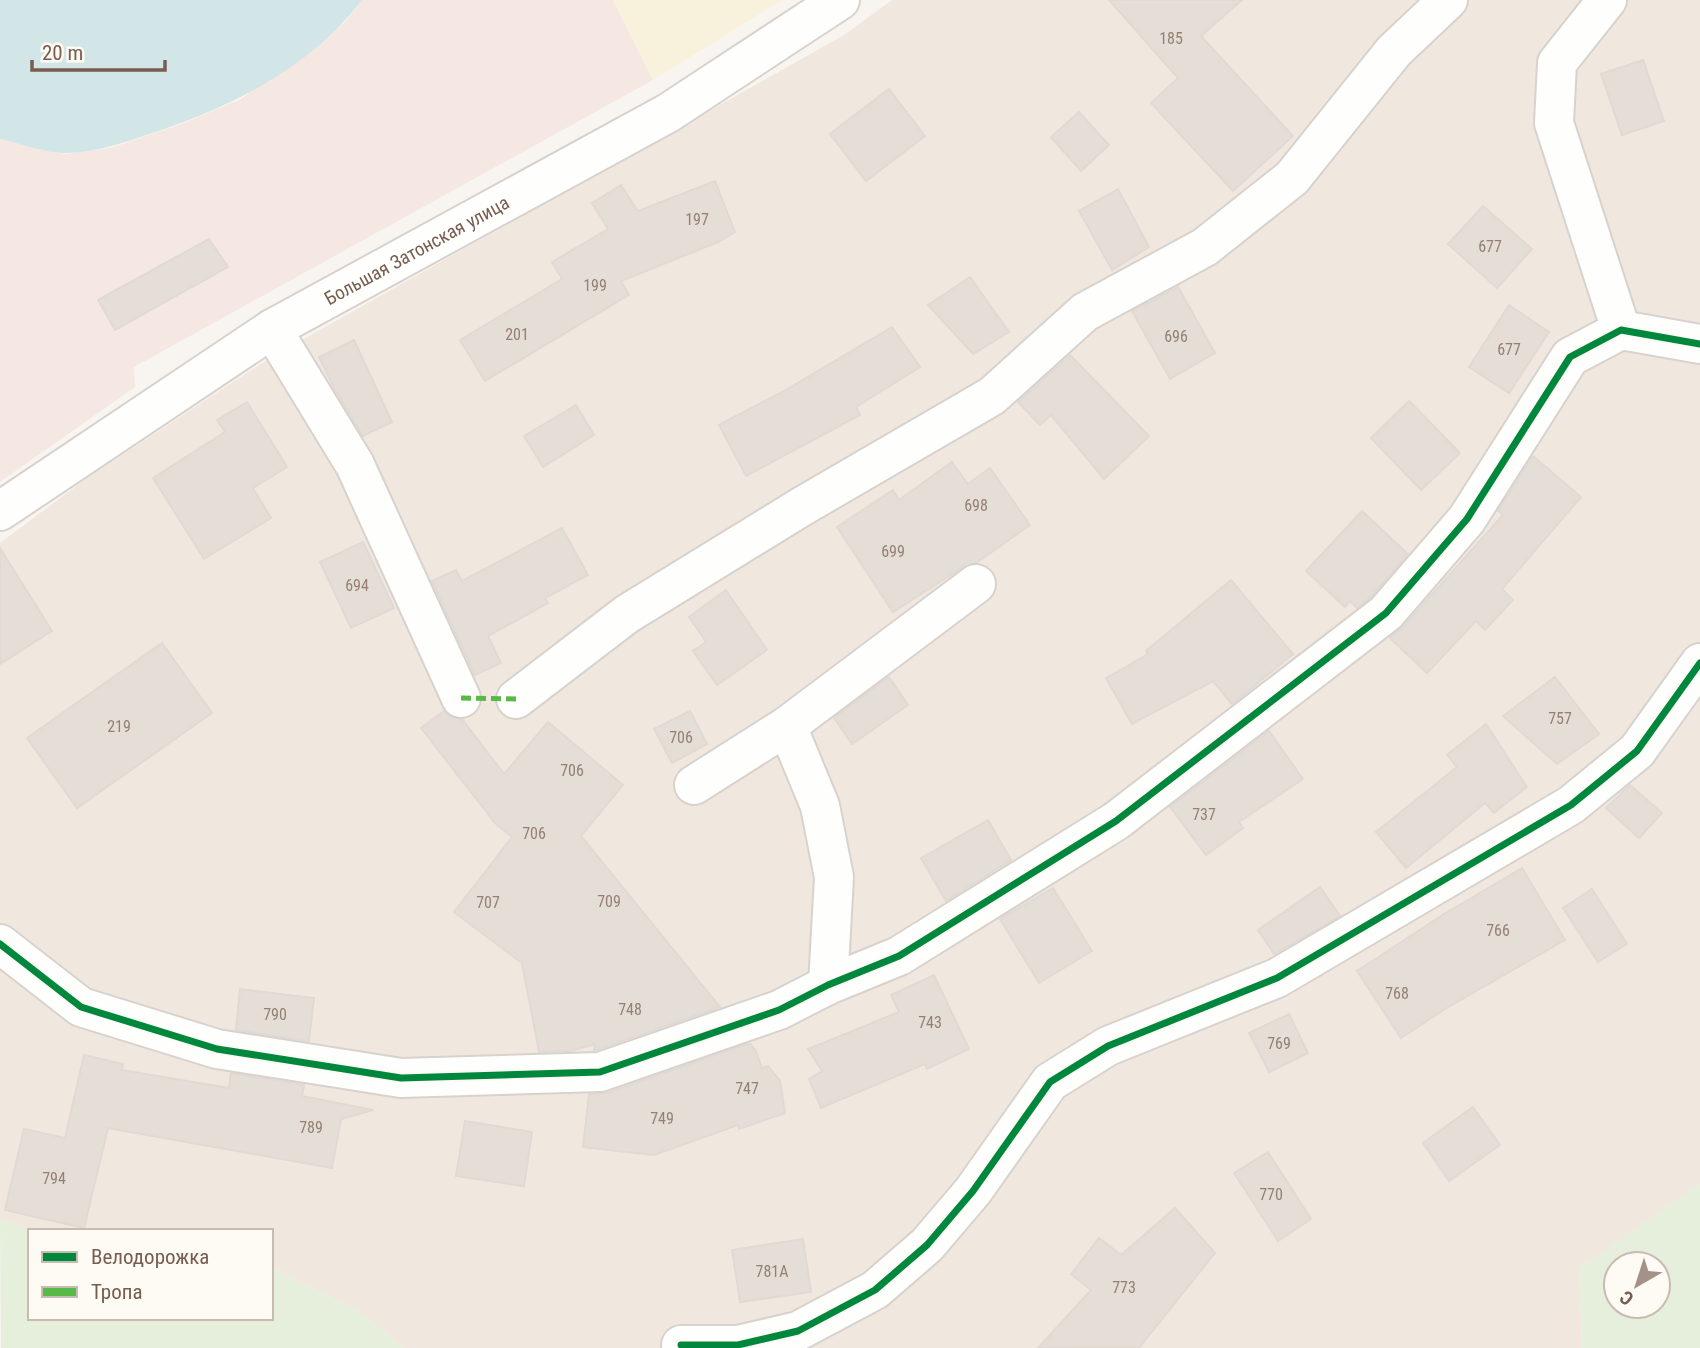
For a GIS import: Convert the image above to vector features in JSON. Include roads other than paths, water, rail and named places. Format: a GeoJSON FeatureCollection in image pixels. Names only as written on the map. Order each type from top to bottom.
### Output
{"type":"FeatureCollection","features":[{"type":"Feature","properties":{"kind":"street","name":"Большая Затонская улица"},"geometry":{"type":"LineString","coordinates":[[0,511],[272,330],[668,113],[840,0]]}},
{"type":"Feature","properties":{"kind":"street"},"geometry":{"type":"LineString","coordinates":[[516,699],[627,614],[801,507],[992,396],[1085,312],[1205,247],[1292,178],[1394,51],[1448,0]]}},
{"type":"Feature","properties":{"kind":"street"},"geometry":{"type":"LineString","coordinates":[[1607,0],[1558,63],[1554,123],[1621,330]]}},
{"type":"Feature","properties":{"kind":"street"},"geometry":{"type":"LineString","coordinates":[[272,330],[355,465],[461,698]]}},
{"type":"Feature","properties":{"kind":"street"},"geometry":{"type":"LineString","coordinates":[[0,943],[81,1007],[216,1049],[401,1078],[600,1073],[779,1010],[828,985],[899,956],[1116,821],[1386,613],[1466,519],[1570,357],[1621,330],[1700,344]]}},
{"type":"Feature","properties":{"kind":"street"},"geometry":{"type":"LineString","coordinates":[[694,785],[787,726],[976,584]]}},
{"type":"Feature","properties":{"kind":"street"},"geometry":{"type":"LineString","coordinates":[[681,1345],[738,1345],[797,1331],[876,1290],[927,1245],[965,1200],[1050,1082],[1108,1046],[1277,978],[1572,805],[1637,751],[1700,663]]}},
{"type":"Feature","properties":{"kind":"street"},"geometry":{"type":"LineString","coordinates":[[787,726],[820,806],[834,877],[828,985]]}}]}
